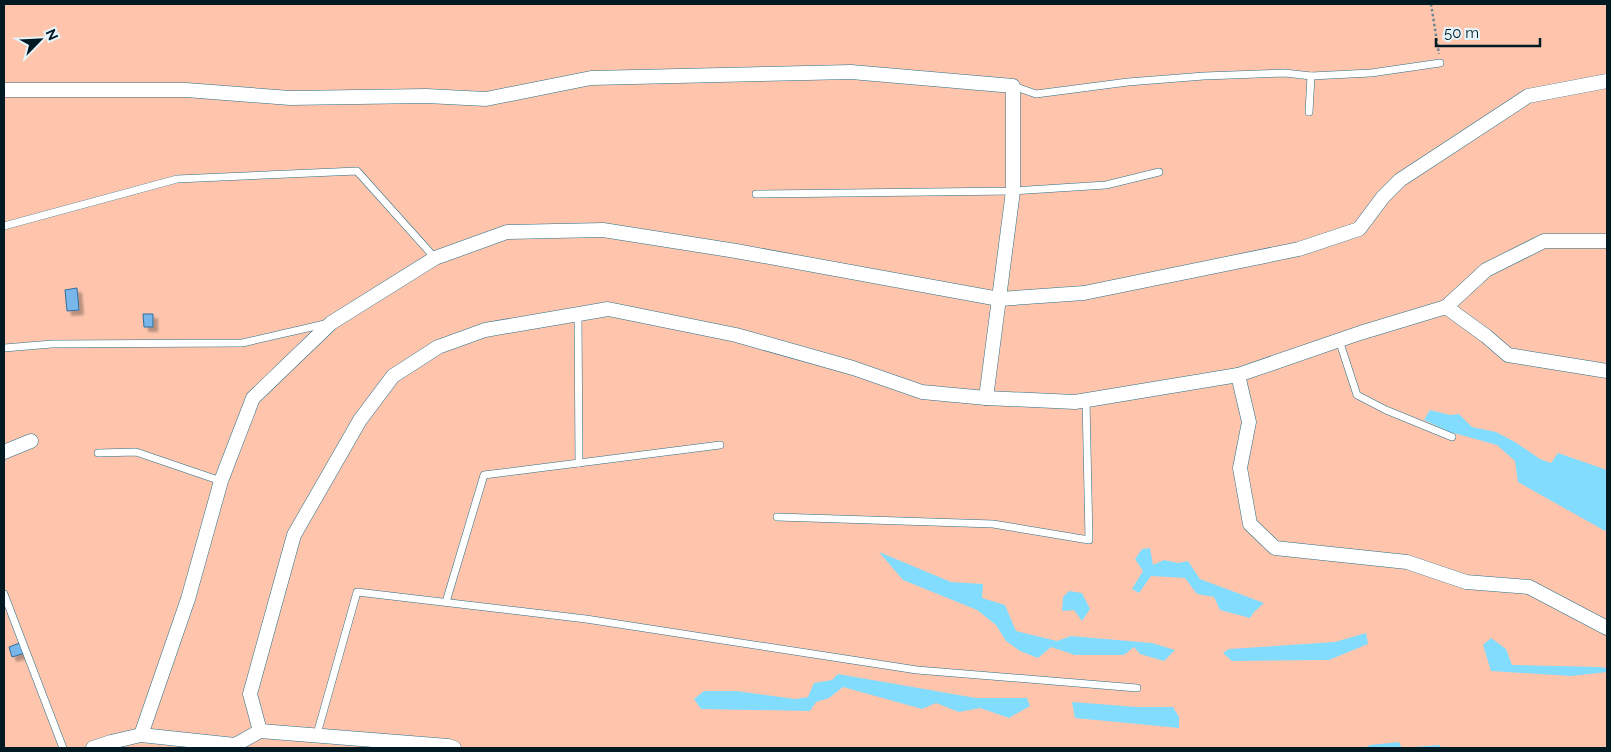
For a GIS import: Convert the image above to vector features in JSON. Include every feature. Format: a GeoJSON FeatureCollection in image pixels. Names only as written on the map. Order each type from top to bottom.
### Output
{"type":"FeatureCollection","features":[{"type":"Feature","properties":{"kind":"street"},"geometry":{"type":"LineString","coordinates":[[4,90],[186,90],[290,98],[426,96],[486,99],[592,78],[850,72],[1013,86],[1013,192],[986,398]]}},
{"type":"Feature","properties":{"kind":"street"},"geometry":{"type":"LineString","coordinates":[[141,735],[188,600],[221,481],[253,398],[331,323],[435,258],[507,232],[603,230],[736,250],[999,299],[1084,293],[1299,249],[1359,229],[1383,197],[1400,180],[1528,96],[1607,81]]}},
{"type":"Feature","properties":{"kind":"street"},"geometry":{"type":"LineString","coordinates":[[260,731],[250,694],[294,535],[360,420],[393,376],[438,347],[486,330],[608,309],[736,335],[852,368],[922,392],[986,398],[1075,402],[1238,376],[1339,340],[1446,307],[1486,270],[1544,241],[1607,241]]}},
{"type":"Feature","properties":{"kind":"street"},"geometry":{"type":"LineString","coordinates":[[1446,307],[1486,336],[1508,355],[1607,371]]}},
{"type":"Feature","properties":{"kind":"street"},"geometry":{"type":"LineString","coordinates":[[1238,376],[1249,422],[1240,468],[1250,524],[1274,548],[1407,562],[1466,582],[1529,587],[1607,628]]}},
{"type":"Feature","properties":{"kind":"street"},"geometry":{"type":"LineString","coordinates":[[4,452],[32,442]]}},
{"type":"Feature","properties":{"kind":"street"},"geometry":{"type":"LineString","coordinates":[[93,748],[141,735],[235,745],[260,731],[317,734],[454,748]]}},
{"type":"Feature","properties":{"kind":"lane"},"geometry":{"type":"LineString","coordinates":[[1013,86],[1036,94],[1128,82],[1204,76],[1284,73],[1311,76],[1371,73],[1440,63]]}},
{"type":"Feature","properties":{"kind":"lane"},"geometry":{"type":"LineString","coordinates":[[1309,112],[1311,76]]}},
{"type":"Feature","properties":{"kind":"lane"},"geometry":{"type":"LineString","coordinates":[[4,226],[177,179],[357,172],[435,258]]}},
{"type":"Feature","properties":{"kind":"lane"},"geometry":{"type":"LineString","coordinates":[[756,194],[1013,192],[1106,185],[1159,172]]}},
{"type":"Feature","properties":{"kind":"lane"},"geometry":{"type":"LineString","coordinates":[[578,314],[579,463]]}},
{"type":"Feature","properties":{"kind":"lane"},"geometry":{"type":"LineString","coordinates":[[4,348],[52,344],[242,344],[331,323]]}},
{"type":"Feature","properties":{"kind":"lane"},"geometry":{"type":"LineString","coordinates":[[1339,340],[1357,395],[1386,410],[1452,437]]}},
{"type":"Feature","properties":{"kind":"lane"},"geometry":{"type":"LineString","coordinates":[[777,517],[993,524],[1089,540],[1086,400]]}},
{"type":"Feature","properties":{"kind":"lane"},"geometry":{"type":"LineString","coordinates":[[446,602],[484,475],[720,445]]}},
{"type":"Feature","properties":{"kind":"lane"},"geometry":{"type":"LineString","coordinates":[[98,452],[136,452],[221,481]]}},
{"type":"Feature","properties":{"kind":"lane"},"geometry":{"type":"LineString","coordinates":[[317,734],[357,592],[586,619],[917,670],[1137,688]]}},
{"type":"Feature","properties":{"kind":"lane"},"geometry":{"type":"LineString","coordinates":[[4,594],[63,748]]}},
{"type":"Feature","properties":{"kind":"path"},"geometry":{"type":"LineString","coordinates":[[1431,4],[1440,63]]}},
{"type":"Feature","properties":{"kind":"shaded area"},"geometry":{"type":"Polygon","coordinates":[[[4,4],[1607,4],[1607,748],[4,748],[4,4]]]}},
{"type":"Feature","properties":{"kind":"water"},"geometry":{"type":"Polygon","coordinates":[[[1430,410],[1450,415],[1459,414],[1472,427],[1496,432],[1540,459],[1551,463],[1558,453],[1607,470],[1607,529],[1605,531],[1518,482],[1515,461],[1497,445],[1450,432],[1424,420],[1430,410]]]}},
{"type":"Feature","properties":{"kind":"water"},"geometry":{"type":"Polygon","coordinates":[[[1150,548],[1153,565],[1164,560],[1178,563],[1188,561],[1200,579],[1264,603],[1250,618],[1220,610],[1214,597],[1197,594],[1185,578],[1151,576],[1139,593],[1132,589],[1143,571],[1135,559],[1142,549],[1150,548]]]}},
{"type":"Feature","properties":{"kind":"water"},"geometry":{"type":"Polygon","coordinates":[[[879,552],[951,582],[983,584],[982,598],[1005,605],[1016,631],[1057,641],[1071,636],[1152,643],[1175,650],[1164,661],[1140,654],[1134,647],[1124,655],[1075,655],[1051,647],[1038,658],[1020,651],[1006,641],[996,625],[977,610],[903,580],[879,552]]]}},
{"type":"Feature","properties":{"kind":"water"},"geometry":{"type":"Polygon","coordinates":[[[1069,591],[1082,593],[1090,609],[1082,621],[1074,610],[1062,611],[1063,597],[1069,591]]]}},
{"type":"Feature","properties":{"kind":"water"},"geometry":{"type":"Polygon","coordinates":[[[1366,633],[1368,644],[1329,660],[1232,661],[1223,653],[1229,649],[1335,642],[1366,633]]]}},
{"type":"Feature","properties":{"kind":"water"},"geometry":{"type":"Polygon","coordinates":[[[1491,638],[1506,649],[1512,665],[1599,667],[1607,668],[1607,672],[1571,676],[1491,671],[1483,645],[1491,638]]]}},
{"type":"Feature","properties":{"kind":"water"},"geometry":{"type":"Polygon","coordinates":[[[838,674],[976,698],[1027,698],[1030,706],[1009,718],[980,708],[959,712],[936,703],[922,709],[843,687],[829,698],[816,702],[810,711],[701,709],[694,699],[704,691],[736,691],[795,699],[808,697],[814,683],[832,680],[838,674]]]}},
{"type":"Feature","properties":{"kind":"water"},"geometry":{"type":"Polygon","coordinates":[[[1072,702],[1137,707],[1173,707],[1179,717],[1179,728],[1075,718],[1072,702]]]}},
{"type":"Feature","properties":{"kind":"water"},"geometry":{"type":"Polygon","coordinates":[[[1399,742],[1402,748],[1365,748],[1370,745],[1399,742]]]}},
{"type":"Feature","properties":{"kind":"water"},"geometry":{"type":"Polygon","coordinates":[[[1439,745],[1442,748],[1402,748],[1439,745]]]}},
{"type":"Feature","properties":{"kind":"building"},"geometry":{"type":"Polygon","coordinates":[[[77,288],[79,310],[67,311],[65,290],[77,288]]]}},
{"type":"Feature","properties":{"kind":"building"},"geometry":{"type":"Polygon","coordinates":[[[143,314],[153,314],[153,327],[144,327],[143,314]]]}},
{"type":"Feature","properties":{"kind":"building"},"geometry":{"type":"Polygon","coordinates":[[[22,642],[25,653],[12,657],[9,647],[22,642]]]}}]}
